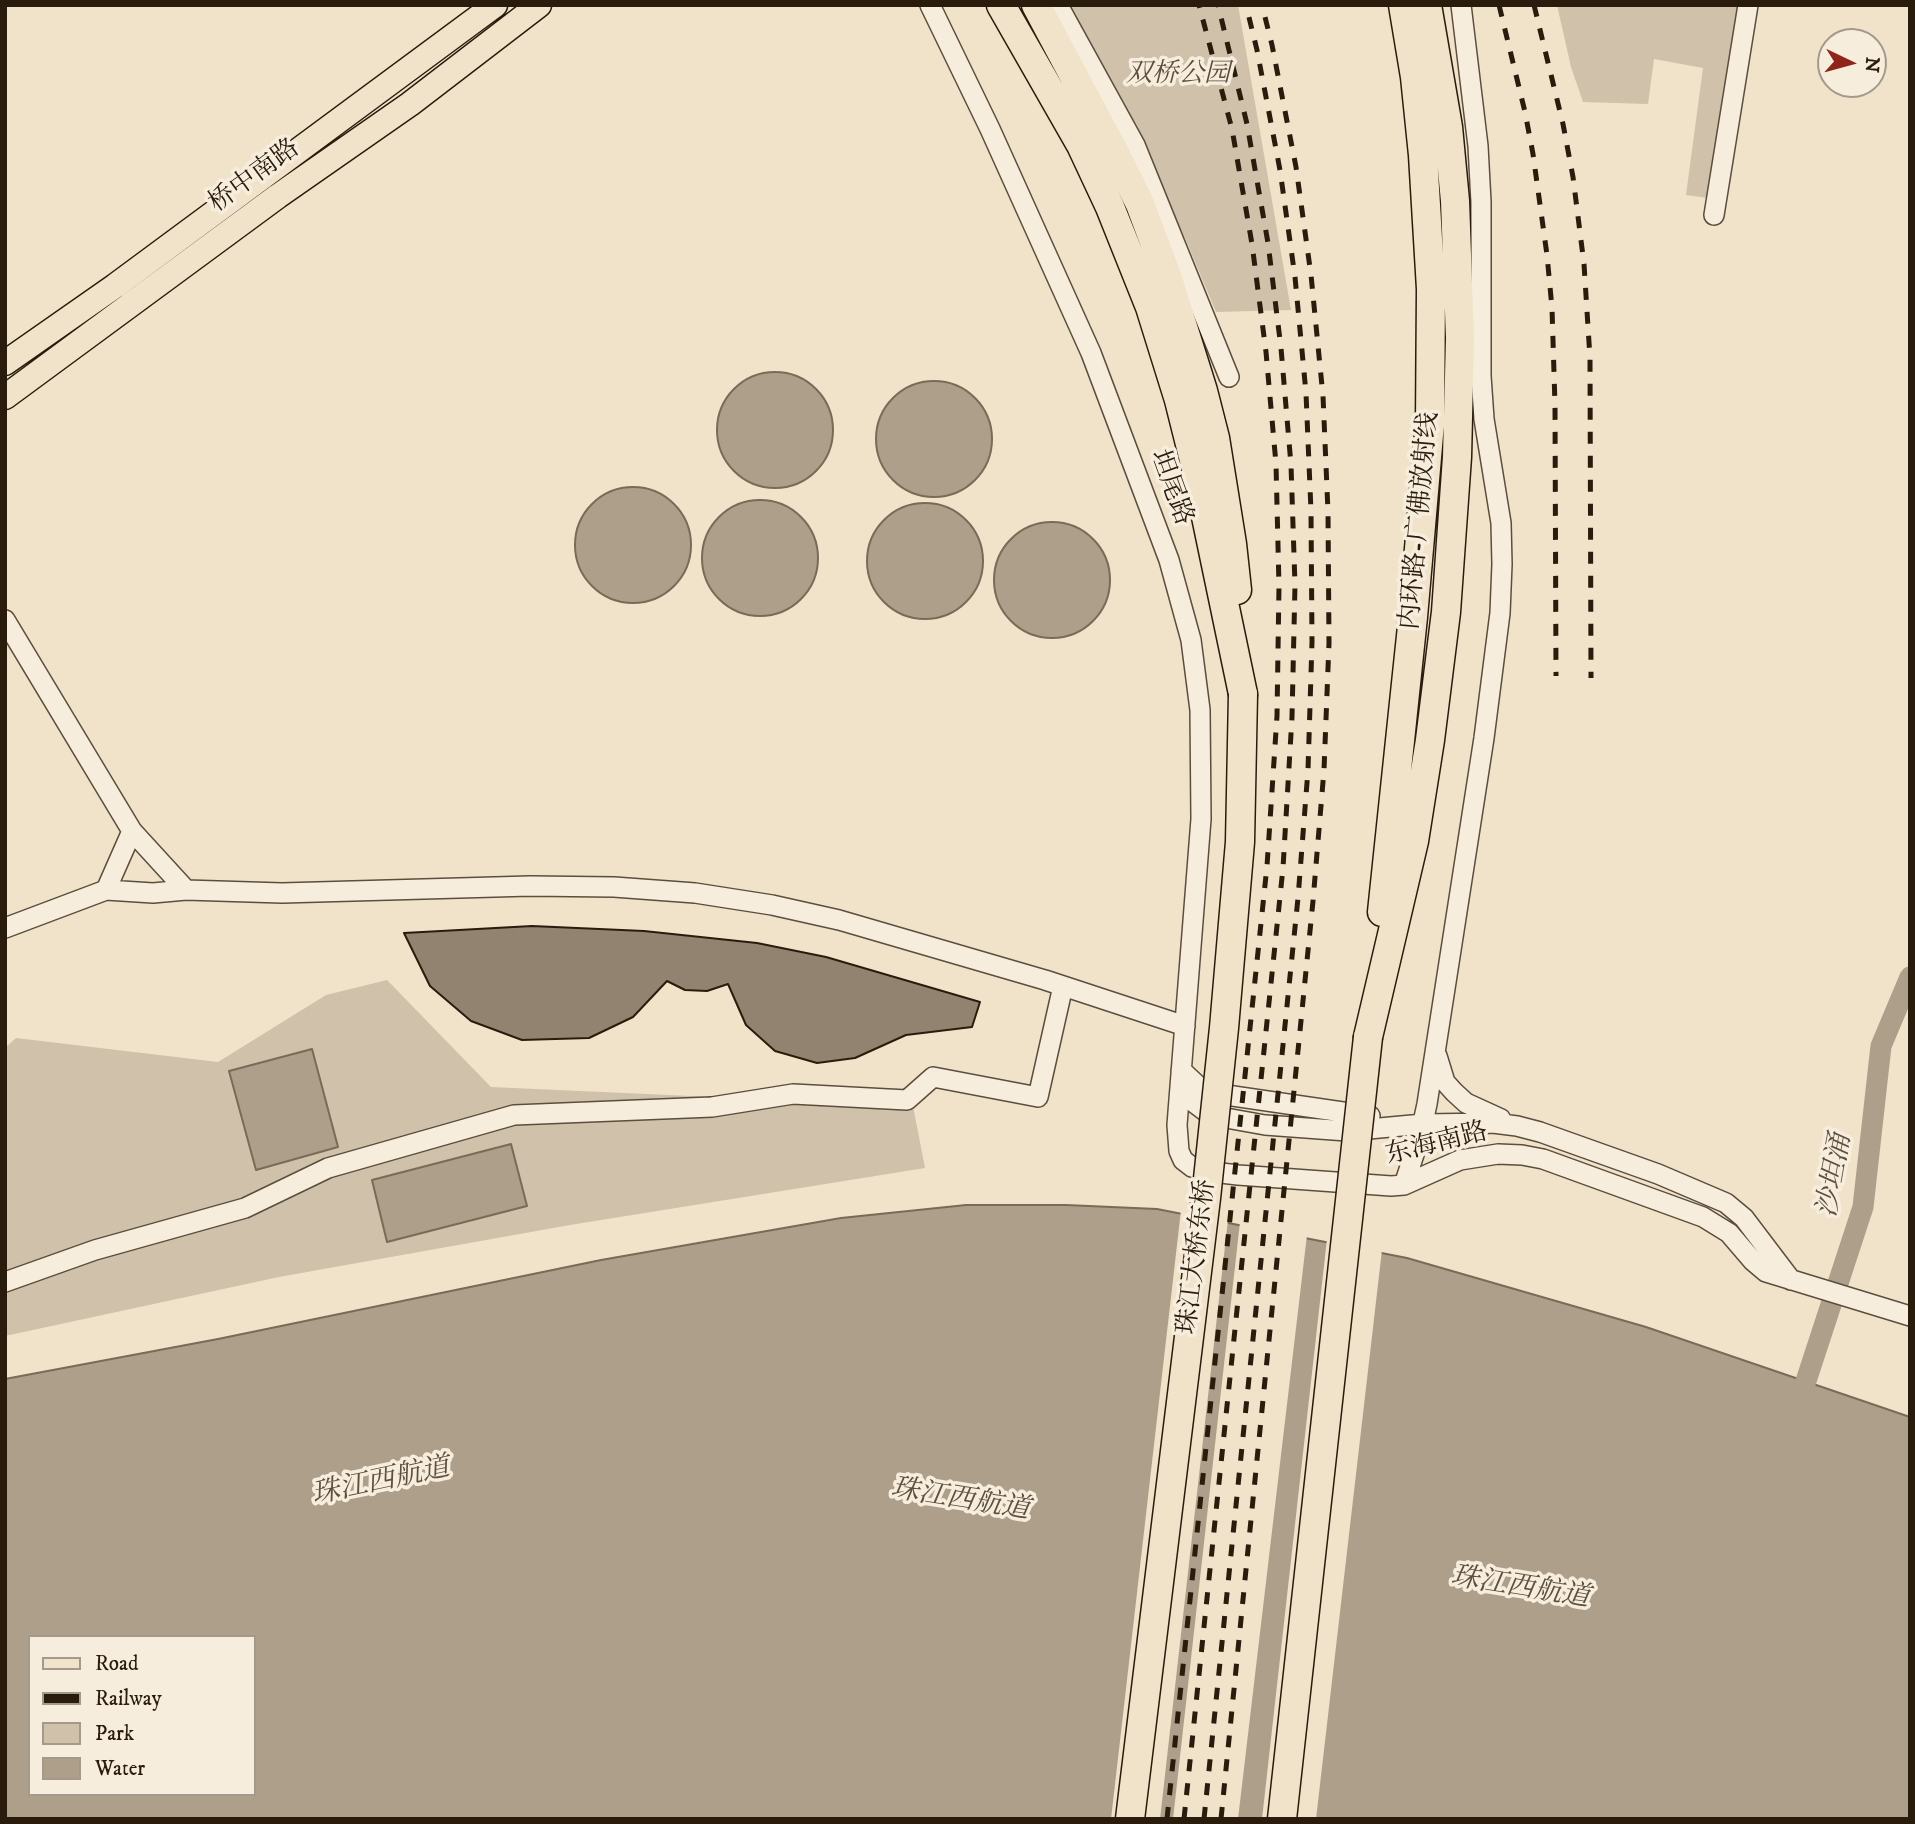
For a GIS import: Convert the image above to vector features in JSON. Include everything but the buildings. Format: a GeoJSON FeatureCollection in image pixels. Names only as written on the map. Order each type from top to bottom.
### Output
{"type":"FeatureCollection","features":[{"type":"Feature","properties":{"kind":"highway"},"geometry":{"type":"LineString","coordinates":[[1002,5],[1098,182],[1150,307],[1179,400],[1195,464],[1243,694]]}},
{"type":"Feature","properties":{"kind":"highway"},"geometry":{"type":"LineString","coordinates":[[1036,5],[1139,204],[1167,276],[1200,380],[1215,438],[1232,544],[1243,694]]}},
{"type":"Feature","properties":{"kind":"highway","name":"内环路-广佛放射线"},"geometry":{"type":"LineString","coordinates":[[1368,1037],[1414,604],[1430,423],[1431,289],[1423,155],[1415,77],[1403,5]]}},
{"type":"Feature","properties":{"kind":"highway"},"geometry":{"type":"LineString","coordinates":[[1282,1819],[1368,1037],[1422,791],[1446,612],[1453,527],[1459,405],[1459,277],[1448,127],[1427,5]]}},
{"type":"Feature","properties":{"kind":"highway","name":"珠江大桥东桥"},"geometry":{"type":"LineString","coordinates":[[1130,1819],[1223,1041],[1240,842],[1243,694]]}},
{"type":"Feature","properties":{"kind":"main road","name":"桥中南路"},"geometry":{"type":"LineString","coordinates":[[5,363],[126,278],[495,5]]}},
{"type":"Feature","properties":{"kind":"main road","name":"桥中南路"},"geometry":{"type":"LineString","coordinates":[[5,397],[278,196],[410,104],[539,5]]}},
{"type":"Feature","properties":{"kind":"street","name":"坦尾路"},"geometry":{"type":"LineString","coordinates":[[930,5],[996,141],[1091,353],[1127,445],[1181,600],[1191,640],[1197,679],[1202,789],[1198,879],[1185,1026]]}},
{"type":"Feature","properties":{"kind":"street"},"geometry":{"type":"LineString","coordinates":[[1058,5],[1135,145],[1229,377]]}},
{"type":"Feature","properties":{"kind":"street"},"geometry":{"type":"LineString","coordinates":[[1404,1185],[1423,1124],[1436,1048],[1484,738],[1500,613],[1500,523],[1484,419],[1481,376],[1481,202],[1478,146],[1461,5]]}},
{"type":"Feature","properties":{"kind":"street"},"geometry":{"type":"LineString","coordinates":[[1714,215],[1748,5]]}},
{"type":"Feature","properties":{"kind":"street"},"geometry":{"type":"LineString","coordinates":[[5,620],[132,831],[186,890]]}},
{"type":"Feature","properties":{"kind":"street"},"geometry":{"type":"LineString","coordinates":[[106,890],[132,831]]}},
{"type":"Feature","properties":{"kind":"street"},"geometry":{"type":"LineString","coordinates":[[5,928],[106,890],[282,893],[614,887],[695,893],[772,905],[839,920],[1063,986],[1185,1026]]}},
{"type":"Feature","properties":{"kind":"street"},"geometry":{"type":"LineString","coordinates":[[5,1282],[95,1250],[245,1208],[328,1168],[514,1115],[712,1107],[793,1094],[907,1100],[933,1077],[1038,1097],[1063,986]]}},
{"type":"Feature","properties":{"kind":"street","name":"东海南路"},"geometry":{"type":"LineString","coordinates":[[1185,1026],[1177,1140],[1183,1160],[1192,1167],[1252,1177],[1363,1186],[1404,1185],[1460,1160],[1498,1154],[1543,1159],[1703,1217],[1728,1233],[1766,1272],[1910,1316]]}},
{"type":"Feature","properties":{"kind":"street"},"geometry":{"type":"LineString","coordinates":[[1436,1048],[1445,1082],[1454,1092],[1466,1103],[1517,1126]]}},
{"type":"Feature","properties":{"kind":"street","name":"东海南路"},"geometry":{"type":"LineString","coordinates":[[1181,1078],[1233,1096],[1423,1124],[1493,1123],[1540,1132],[1658,1174],[1726,1203],[1744,1218],[1791,1281]]}},
{"type":"Feature","properties":{"kind":"green space","name":"双桥公园"},"geometry":{"type":"Polygon","coordinates":[[[1057,5],[1238,5],[1291,310],[1216,312],[1185,238],[1057,5]]]}},
{"type":"Feature","properties":{"kind":"green space"},"geometry":{"type":"Polygon","coordinates":[[[1557,5],[1740,5],[1708,198],[1686,195],[1703,68],[1654,59],[1648,104],[1583,102],[1571,67],[1557,5]]]}},
{"type":"Feature","properties":{"kind":"green space"},"geometry":{"type":"Polygon","coordinates":[[[387,980],[491,1087],[913,1106],[925,1168],[570,1225],[279,1277],[5,1336],[5,1048],[16,1038],[218,1062],[326,995],[387,980]]]}},
{"type":"Feature","properties":{"kind":"water"},"geometry":{"type":"Polygon","coordinates":[[[775,372],[797,376],[816,389],[829,408],[833,430],[829,452],[816,471],[797,484],[775,488],[753,484],[734,471],[721,452],[717,430],[721,408],[734,389],[753,376],[775,372]]]}},
{"type":"Feature","properties":{"kind":"water"},"geometry":{"type":"Polygon","coordinates":[[[934,381],[956,385],[975,398],[988,417],[992,439],[988,461],[975,480],[956,493],[934,497],[912,493],[893,480],[880,461],[876,439],[880,417],[893,398],[912,385],[934,381]]]}},
{"type":"Feature","properties":{"kind":"water"},"geometry":{"type":"Polygon","coordinates":[[[633,487],[655,491],[674,504],[687,523],[691,545],[687,567],[674,586],[655,599],[633,603],[611,599],[592,586],[579,567],[575,545],[579,523],[592,504],[611,491],[633,487]]]}},
{"type":"Feature","properties":{"kind":"water"},"geometry":{"type":"Polygon","coordinates":[[[760,500],[782,504],[801,517],[814,536],[818,558],[814,580],[801,599],[782,612],[760,616],[738,612],[719,599],[706,580],[702,558],[706,536],[719,517],[738,504],[760,500]]]}},
{"type":"Feature","properties":{"kind":"water"},"geometry":{"type":"Polygon","coordinates":[[[925,503],[947,507],[966,520],[979,539],[983,561],[979,583],[966,602],[947,615],[925,619],[903,615],[884,602],[871,583],[867,561],[871,539],[884,520],[903,507],[925,503]]]}},
{"type":"Feature","properties":{"kind":"water"},"geometry":{"type":"Polygon","coordinates":[[[1052,522],[1074,526],[1093,539],[1106,558],[1110,580],[1106,602],[1093,621],[1074,634],[1052,638],[1030,634],[1011,621],[998,602],[994,580],[998,558],[1011,539],[1030,526],[1052,522]]]}},
{"type":"Feature","properties":{"kind":"water"},"geometry":{"type":"Polygon","coordinates":[[[312,1049],[338,1147],[256,1170],[229,1071],[312,1049]]]}},
{"type":"Feature","properties":{"kind":"water"},"geometry":{"type":"Polygon","coordinates":[[[511,1144],[527,1206],[387,1242],[372,1180],[511,1144]]]}},
{"type":"Feature","properties":{"kind":"water","name":"珠江西航道"},"geometry":{"type":"Polygon","coordinates":[[[966,1205],[1157,1209],[1407,1258],[1646,1327],[1910,1417],[1910,1819],[5,1819],[5,1379],[218,1339],[601,1260],[841,1218],[966,1205]]]}},
{"type":"Feature","properties":{"kind":"pier"},"geometry":{"type":"Polygon","coordinates":[[[1181,1210],[1228,1220],[1160,1819],[1111,1819],[1181,1210]]]}},
{"type":"Feature","properties":{"kind":"pier"},"geometry":{"type":"Polygon","coordinates":[[[1240,1222],[1307,1235],[1238,1819],[1173,1819],[1240,1222]]]}},
{"type":"Feature","properties":{"kind":"pier"},"geometry":{"type":"Polygon","coordinates":[[[1327,1239],[1382,1250],[1316,1819],[1262,1819],[1327,1239]]]}},
{"type":"Feature","properties":{"kind":"waterway","name":"沙坦涌"},"geometry":{"type":"LineString","coordinates":[[1806,1381],[1863,1207],[1881,1046],[1910,977]]}},
{"type":"Feature","properties":{"kind":"railway"},"geometry":{"type":"LineString","coordinates":[[1167,1819],[1267,866],[1277,716],[1279,586],[1276,464],[1266,352],[1252,244],[1232,129],[1199,5]]}},
{"type":"Feature","properties":{"kind":"railway"},"geometry":{"type":"LineString","coordinates":[[1184,1819],[1283,868],[1292,717],[1295,585],[1291,465],[1281,348],[1268,243],[1247,124],[1218,5]]}},
{"type":"Feature","properties":{"kind":"railway"},"geometry":{"type":"LineString","coordinates":[[1204,1819],[1298,898],[1308,770],[1312,642],[1311,511],[1306,393],[1295,277],[1280,170],[1246,5]]}},
{"type":"Feature","properties":{"kind":"railway"},"geometry":{"type":"LineString","coordinates":[[1221,1819],[1313,901],[1324,770],[1329,643],[1328,512],[1323,396],[1311,275],[1296,167],[1262,5]]}},
{"type":"Feature","properties":{"kind":"railway"},"geometry":{"type":"LineString","coordinates":[[1499,5],[1533,154],[1552,308],[1556,676]]}},
{"type":"Feature","properties":{"kind":"railway"},"geometry":{"type":"LineString","coordinates":[[1534,5],[1563,124],[1584,264],[1590,358],[1591,678]]}}]}
